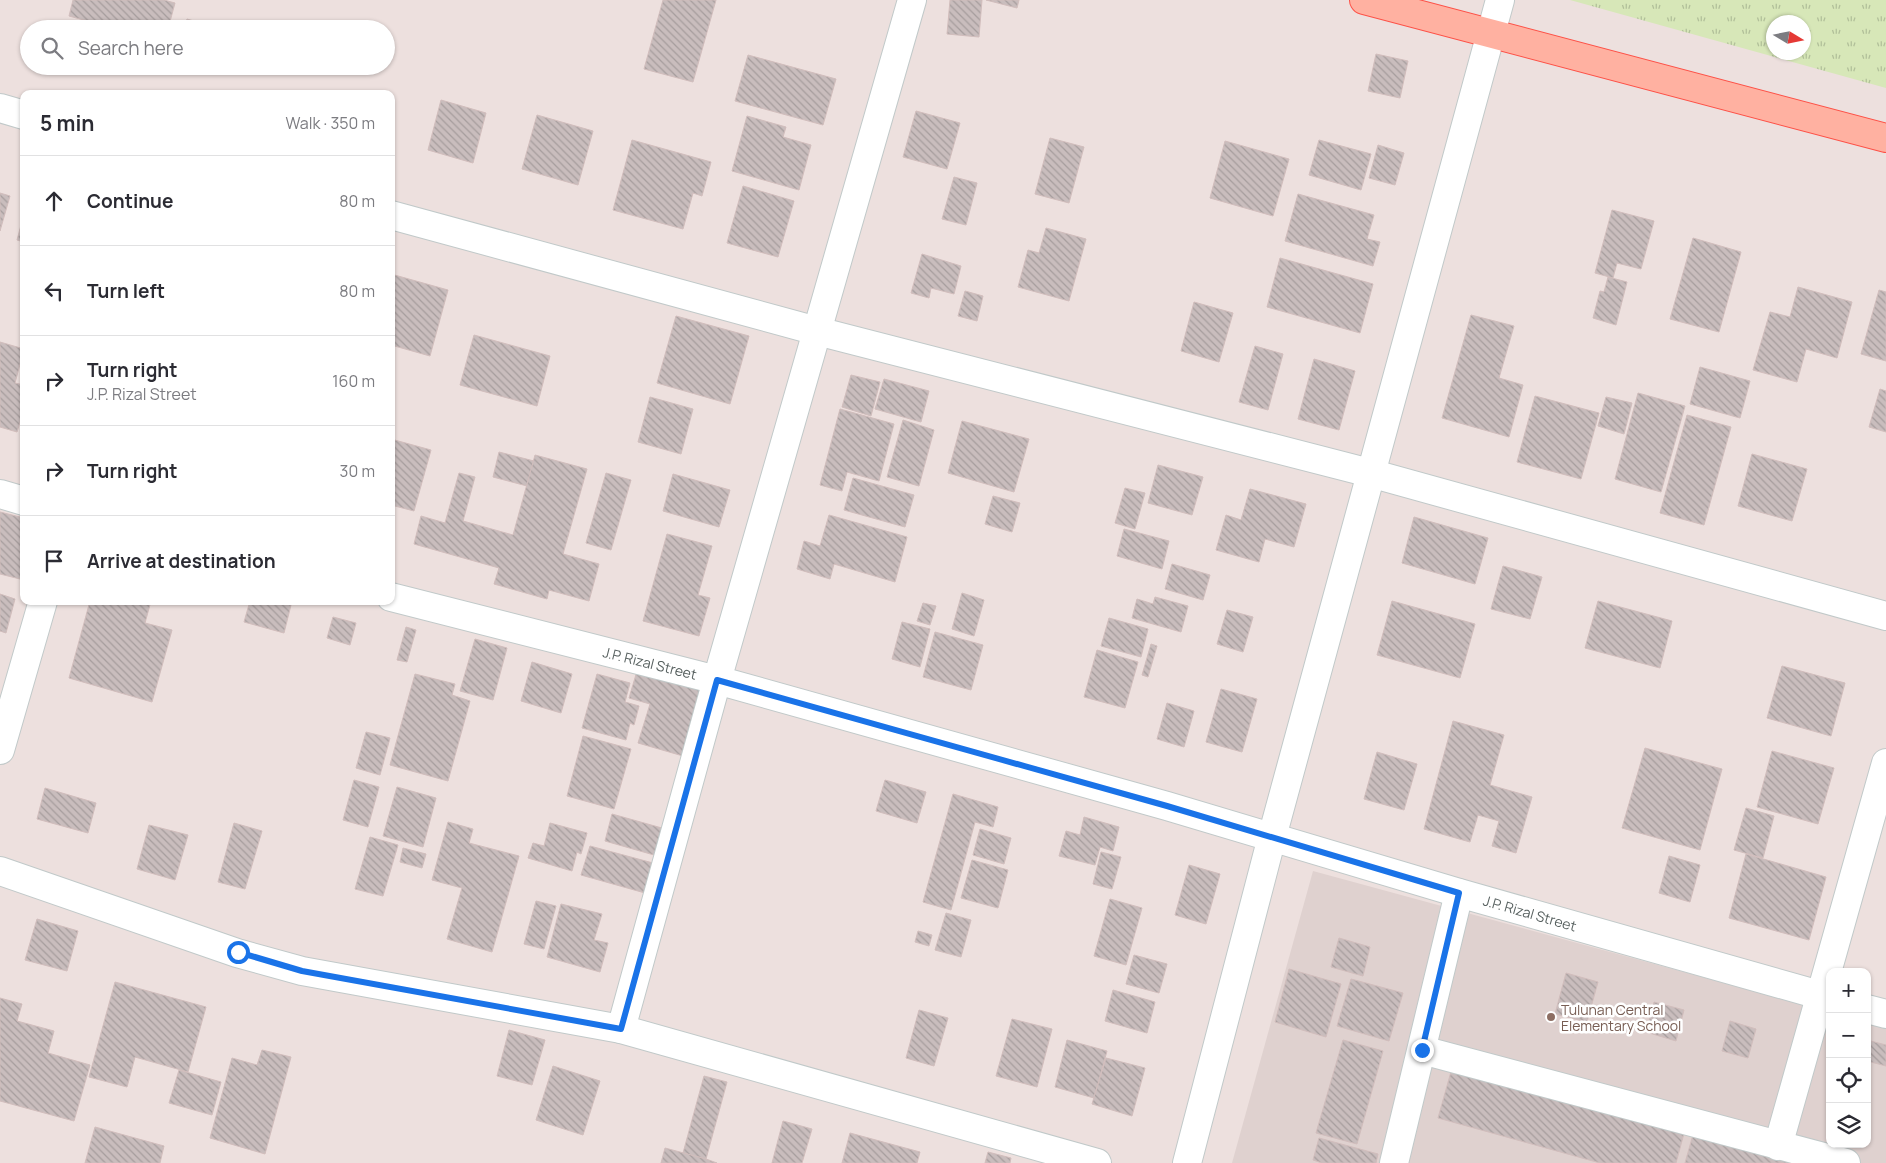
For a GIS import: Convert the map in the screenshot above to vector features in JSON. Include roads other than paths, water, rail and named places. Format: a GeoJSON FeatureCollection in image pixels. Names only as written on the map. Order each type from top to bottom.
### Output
{"type":"FeatureCollection","features":[{"type":"Feature","properties":{"kind":"main road"},"geometry":{"type":"LineString","coordinates":[[1364,0],[1886,138]]}},
{"type":"Feature","properties":{"kind":"street"},"geometry":{"type":"LineString","coordinates":[[621,1029],[717,680],[912,0]]}},
{"type":"Feature","properties":{"kind":"street"},"geometry":{"type":"LineString","coordinates":[[1187,1163],[1272,837],[1500,0]]}},
{"type":"Feature","properties":{"kind":"street"},"geometry":{"type":"LineString","coordinates":[[0,108],[20,113]]}},
{"type":"Feature","properties":{"kind":"street"},"geometry":{"type":"LineString","coordinates":[[395,216],[816,331],[1370,473],[1886,616]]}},
{"type":"Feature","properties":{"kind":"street"},"geometry":{"type":"LineString","coordinates":[[0,494],[20,500]]}},
{"type":"Feature","properties":{"kind":"street","name":"J.P. Rizal Street"},"geometry":{"type":"LineString","coordinates":[[395,598],[717,680],[1272,837],[1459,893],[1826,997]]}},
{"type":"Feature","properties":{"kind":"street"},"geometry":{"type":"LineString","coordinates":[[0,750],[42,605]]}},
{"type":"Feature","properties":{"kind":"street"},"geometry":{"type":"LineString","coordinates":[[1833,968],[1886,763]]}},
{"type":"Feature","properties":{"kind":"street"},"geometry":{"type":"LineString","coordinates":[[0,871],[238,952],[302,971],[621,1029],[1097,1163]]}},
{"type":"Feature","properties":{"kind":"street"},"geometry":{"type":"LineString","coordinates":[[1394,1163],[1459,893]]}},
{"type":"Feature","properties":{"kind":"street"},"geometry":{"type":"LineString","coordinates":[[1778,1146],[1826,997]]}},
{"type":"Feature","properties":{"kind":"street"},"geometry":{"type":"LineString","coordinates":[[1871,1009],[1886,1014]]}},
{"type":"Feature","properties":{"kind":"street"},"geometry":{"type":"LineString","coordinates":[[1422,1050],[1846,1163]]}},
{"type":"Feature","properties":{"kind":"place","name":"Tulunan Central Elementary School"},"geometry":{"type":"Point","coordinates":[1551,1017]}}]}
